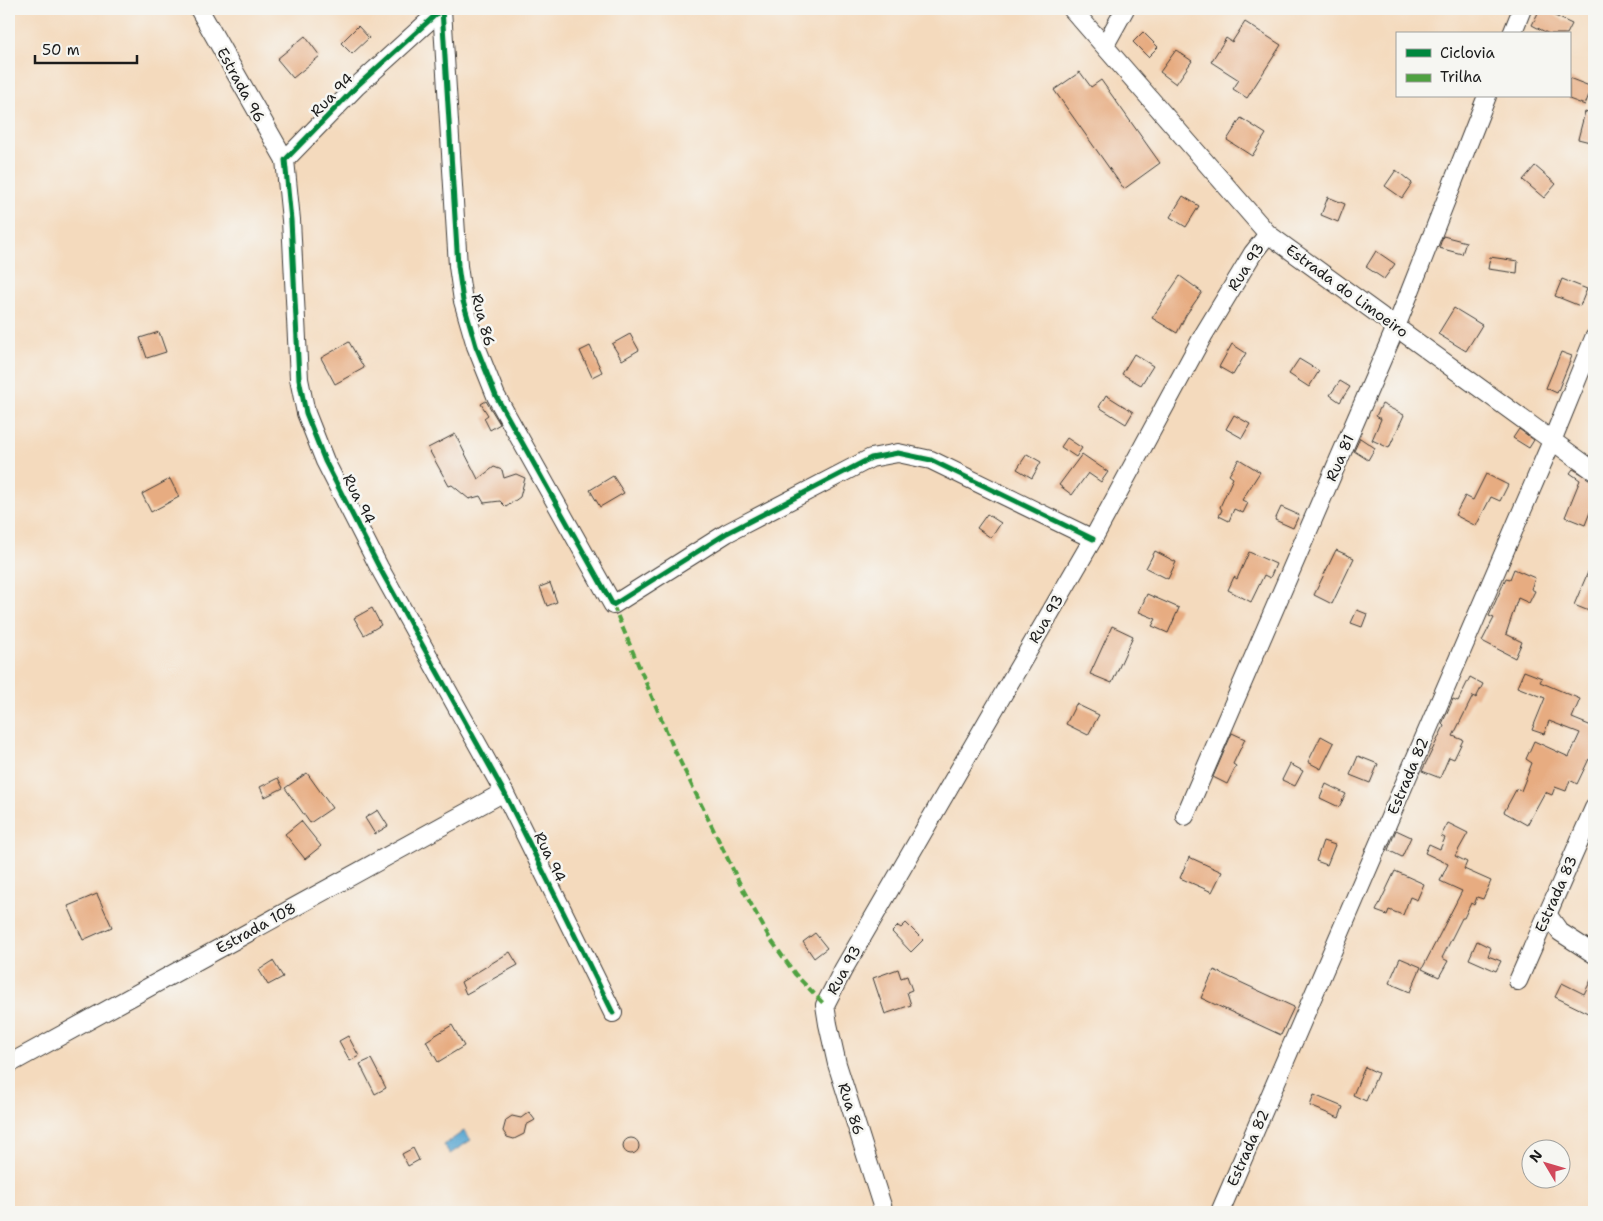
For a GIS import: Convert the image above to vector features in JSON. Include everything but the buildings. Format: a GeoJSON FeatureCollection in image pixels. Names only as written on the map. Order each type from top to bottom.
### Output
{"type":"FeatureCollection","features":[{"type":"Feature","properties":{"kind":"street","name":"Estrada 96"},"geometry":{"type":"LineString","coordinates":[[199,9],[285,160]]}},
{"type":"Feature","properties":{"kind":"street","name":"Rua 94"},"geometry":{"type":"LineString","coordinates":[[442,9],[357,86],[285,160],[291,220],[298,379],[306,413],[325,461],[379,567],[504,792],[613,1013]]}},
{"type":"Feature","properties":{"kind":"street","name":"Rua 86"},"geometry":{"type":"LineString","coordinates":[[442,9],[458,266],[464,301],[476,346],[496,396],[613,605],[727,534],[871,458],[898,452],[931,460],[1093,539]]}},
{"type":"Feature","properties":{"kind":"street","name":"Estrada do Limoeiro"},"geometry":{"type":"LineString","coordinates":[[1072,9],[1268,234],[1594,472]]}},
{"type":"Feature","properties":{"kind":"street"},"geometry":{"type":"LineString","coordinates":[[1105,45],[1125,9]]}},
{"type":"Feature","properties":{"kind":"street"},"geometry":{"type":"LineString","coordinates":[[1513,32],[1522,9]]}},
{"type":"Feature","properties":{"kind":"street","name":"Rua 81"},"geometry":{"type":"LineString","coordinates":[[1185,816],[1396,327],[1486,98]]}},
{"type":"Feature","properties":{"kind":"street","name":"Rua 93"},"geometry":{"type":"LineString","coordinates":[[825,1005],[843,970],[1093,539],[1204,334],[1253,253],[1268,234]]}},
{"type":"Feature","properties":{"kind":"street","name":"Estrada 82"},"geometry":{"type":"LineString","coordinates":[[1220,1212],[1552,441],[1594,338]]}},
{"type":"Feature","properties":{"kind":"street","name":"Estrada 108"},"geometry":{"type":"LineString","coordinates":[[9,1064],[504,792]]}},
{"type":"Feature","properties":{"kind":"street","name":"Estrada 83"},"geometry":{"type":"LineString","coordinates":[[1518,980],[1594,808]]}},
{"type":"Feature","properties":{"kind":"street"},"geometry":{"type":"LineString","coordinates":[[1547,914],[1560,932],[1594,954]]}},
{"type":"Feature","properties":{"kind":"street","name":"Rua 86"},"geometry":{"type":"LineString","coordinates":[[825,1005],[837,1064],[884,1212]]}},
{"type":"Feature","properties":{"kind":"water"},"geometry":{"type":"Polygon","coordinates":[[[464,1131],[471,1140],[450,1154],[444,1145],[464,1131]]]}},
{"type":"Feature","properties":{"kind":"marked path"},"geometry":{"type":"LineString","coordinates":[[613,605],[674,749],[740,884],[769,937],[795,974],[825,1005]]}},
{"type":"Feature","properties":{"kind":"cycle path"},"geometry":{"type":"LineString","coordinates":[[442,9],[458,266],[463,301],[476,346],[496,396],[613,605],[727,533],[871,458],[898,453],[931,460],[1093,539]]}},
{"type":"Feature","properties":{"kind":"cycle path"},"geometry":{"type":"LineString","coordinates":[[442,9],[357,86],[285,160],[291,220],[299,379],[306,413],[325,461],[379,567],[504,792],[613,1013]]}}]}
